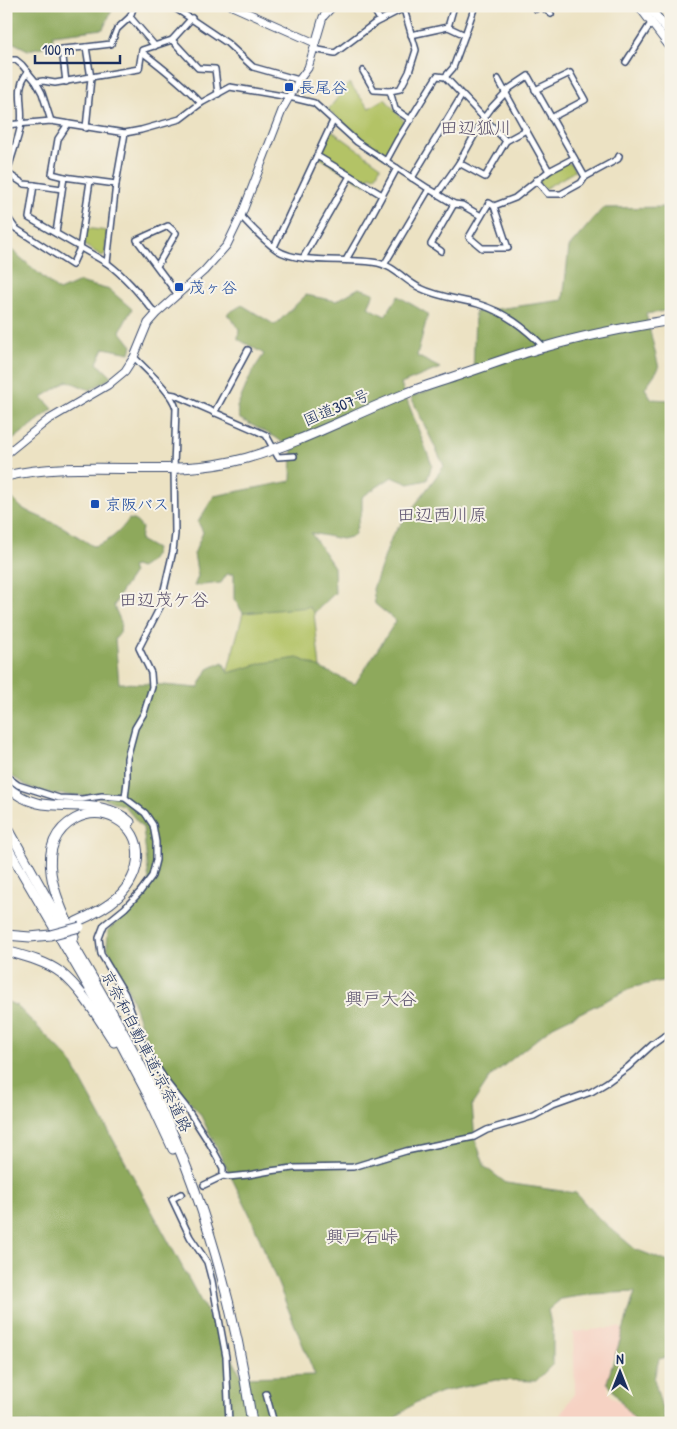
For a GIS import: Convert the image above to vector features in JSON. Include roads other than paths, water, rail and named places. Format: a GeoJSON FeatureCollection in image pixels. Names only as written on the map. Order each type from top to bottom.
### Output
{"type":"FeatureCollection","features":[{"type":"Feature","properties":{"kind":"highway","name":"国道307号"},"geometry":{"type":"LineString","coordinates":[[6,476],[34,470],[70,468],[174,468],[216,465],[246,458],[273,450],[406,394],[544,347],[596,334],[671,320]]}},
{"type":"Feature","properties":{"kind":"highway"},"geometry":{"type":"LineString","coordinates":[[6,786],[14,793],[35,803],[108,809],[128,820],[134,827],[140,836],[144,859],[136,884],[124,900],[115,908],[78,925],[61,927],[30,937],[6,935]]}},
{"type":"Feature","properties":{"kind":"highway"},"geometry":{"type":"LineString","coordinates":[[78,925],[118,897],[128,885],[137,866],[138,849],[132,834],[127,827],[106,815],[85,815],[71,821],[61,830],[53,846],[51,870],[55,893],[59,903],[74,935],[106,992],[149,1082]]}},
{"type":"Feature","properties":{"kind":"highway","name":"京奈和自動車道;京奈道路"},"geometry":{"type":"LineString","coordinates":[[6,825],[109,1007],[149,1082],[180,1149],[219,1266],[238,1342],[250,1423]]}},
{"type":"Feature","properties":{"kind":"highway","name":"京奈和自動車道;京奈道路"},"geometry":{"type":"LineString","coordinates":[[6,844],[110,1023],[147,1093],[174,1151],[205,1234],[231,1326],[250,1423]]}},
{"type":"Feature","properties":{"kind":"highway"},"geometry":{"type":"LineString","coordinates":[[6,929],[48,932]]}},
{"type":"Feature","properties":{"kind":"highway"},"geometry":{"type":"LineString","coordinates":[[6,951],[42,963],[59,972],[70,982],[85,999],[147,1093]]}},
{"type":"Feature","properties":{"kind":"main road"},"geometry":{"type":"LineString","coordinates":[[639,6],[671,48]]}},
{"type":"Feature","properties":{"kind":"main road"},"geometry":{"type":"LineString","coordinates":[[648,6],[671,34]]}},
{"type":"Feature","properties":{"kind":"street"},"geometry":{"type":"LineString","coordinates":[[66,82],[62,50],[111,44],[117,29],[130,17],[134,6]]}},
{"type":"Feature","properties":{"kind":"street"},"geometry":{"type":"LineString","coordinates":[[172,6],[227,43],[253,67],[299,80]]}},
{"type":"Feature","properties":{"kind":"street"},"geometry":{"type":"LineString","coordinates":[[232,6],[314,46],[335,54],[355,37],[380,20],[405,7],[416,50],[409,72],[400,89],[390,91],[374,90],[363,71]]}},
{"type":"Feature","properties":{"kind":"street"},"geometry":{"type":"LineString","coordinates":[[6,454],[48,420],[108,385],[125,371],[134,357],[148,323],[204,271],[227,245],[266,156],[280,116],[289,97],[308,68],[323,17],[333,6]]}},
{"type":"Feature","properties":{"kind":"street"},"geometry":{"type":"LineString","coordinates":[[372,6],[380,20]]}},
{"type":"Feature","properties":{"kind":"street"},"geometry":{"type":"LineString","coordinates":[[448,28],[454,6]]}},
{"type":"Feature","properties":{"kind":"street"},"geometry":{"type":"LineString","coordinates":[[445,77],[453,68],[475,6]]}},
{"type":"Feature","properties":{"kind":"street"},"geometry":{"type":"LineString","coordinates":[[533,6],[536,9],[540,6],[551,14]]}},
{"type":"Feature","properties":{"kind":"street"},"geometry":{"type":"LineString","coordinates":[[130,17],[155,46]]}},
{"type":"Feature","properties":{"kind":"street"},"geometry":{"type":"LineString","coordinates":[[36,82],[66,82],[139,69],[142,50],[172,40],[192,18]]}},
{"type":"Feature","properties":{"kind":"street"},"geometry":{"type":"LineString","coordinates":[[626,62],[651,23]]}},
{"type":"Feature","properties":{"kind":"street"},"geometry":{"type":"LineString","coordinates":[[412,35],[448,28],[465,35]]}},
{"type":"Feature","properties":{"kind":"street"},"geometry":{"type":"LineString","coordinates":[[172,40],[198,68],[215,69],[218,94]]}},
{"type":"Feature","properties":{"kind":"street"},"geometry":{"type":"LineString","coordinates":[[86,46],[91,78],[86,128]]}},
{"type":"Feature","properties":{"kind":"street"},"geometry":{"type":"LineString","coordinates":[[142,52],[184,85],[201,103]]}},
{"type":"Feature","properties":{"kind":"street"},"geometry":{"type":"LineString","coordinates":[[6,60],[16,60],[36,82],[42,93],[51,122]]}},
{"type":"Feature","properties":{"kind":"street"},"geometry":{"type":"LineString","coordinates":[[6,183],[21,125],[20,90],[22,79],[28,72]]}},
{"type":"Feature","properties":{"kind":"street"},"geometry":{"type":"LineString","coordinates":[[536,90],[570,74],[585,100],[551,118]]}},
{"type":"Feature","properties":{"kind":"street"},"geometry":{"type":"LineString","coordinates":[[386,161],[437,76],[445,77],[506,141]]}},
{"type":"Feature","properties":{"kind":"street"},"geometry":{"type":"LineString","coordinates":[[437,194],[459,163],[492,106],[505,92],[528,76],[585,177]]}},
{"type":"Feature","properties":{"kind":"street"},"geometry":{"type":"LineString","coordinates":[[498,79],[549,171]]}},
{"type":"Feature","properties":{"kind":"street"},"geometry":{"type":"LineString","coordinates":[[6,126],[51,122],[125,133],[180,119],[201,103],[230,87],[289,97],[314,103],[357,142],[437,194],[481,216]]}},
{"type":"Feature","properties":{"kind":"street"},"geometry":{"type":"LineString","coordinates":[[390,91],[395,109],[411,120]]}},
{"type":"Feature","properties":{"kind":"street"},"geometry":{"type":"LineString","coordinates":[[412,178],[462,94]]}},
{"type":"Feature","properties":{"kind":"street"},"geometry":{"type":"LineString","coordinates":[[274,247],[334,122]]}},
{"type":"Feature","properties":{"kind":"street"},"geometry":{"type":"LineString","coordinates":[[68,124],[58,139],[52,174],[116,184]]}},
{"type":"Feature","properties":{"kind":"street"},"geometry":{"type":"LineString","coordinates":[[459,163],[485,178],[506,141],[526,130]]}},
{"type":"Feature","properties":{"kind":"street"},"geometry":{"type":"LineString","coordinates":[[108,263],[116,184],[125,133]]}},
{"type":"Feature","properties":{"kind":"street"},"geometry":{"type":"LineString","coordinates":[[318,156],[382,195]]}},
{"type":"Feature","properties":{"kind":"street"},"geometry":{"type":"LineString","coordinates":[[536,180],[548,194],[561,194],[581,183],[585,177],[618,159],[619,156]]}},
{"type":"Feature","properties":{"kind":"street"},"geometry":{"type":"LineString","coordinates":[[494,206],[515,198],[549,171],[574,158]]}},
{"type":"Feature","properties":{"kind":"street"},"geometry":{"type":"LineString","coordinates":[[346,260],[397,168]]}},
{"type":"Feature","properties":{"kind":"street"},"geometry":{"type":"LineString","coordinates":[[8,174],[24,184],[62,189]]}},
{"type":"Feature","properties":{"kind":"street"},"geometry":{"type":"LineString","coordinates":[[303,258],[350,176]]}},
{"type":"Feature","properties":{"kind":"street"},"geometry":{"type":"LineString","coordinates":[[56,233],[64,177]]}},
{"type":"Feature","properties":{"kind":"street"},"geometry":{"type":"LineString","coordinates":[[6,215],[15,228],[72,265],[80,248],[90,180]]}},
{"type":"Feature","properties":{"kind":"street"},"geometry":{"type":"LineString","coordinates":[[34,185],[29,218],[116,269],[156,314]]}},
{"type":"Feature","properties":{"kind":"street"},"geometry":{"type":"LineString","coordinates":[[384,265],[429,189]]}},
{"type":"Feature","properties":{"kind":"street"},"geometry":{"type":"LineString","coordinates":[[489,203],[494,206],[508,248],[482,248],[469,237],[489,203]]}},
{"type":"Feature","properties":{"kind":"street"},"geometry":{"type":"LineString","coordinates":[[441,251],[431,244],[454,204]]}},
{"type":"Feature","properties":{"kind":"street"},"geometry":{"type":"LineString","coordinates":[[241,216],[278,251],[303,258],[379,263],[388,266],[405,280],[431,293],[496,310],[529,332],[544,347]]}},
{"type":"Feature","properties":{"kind":"street"},"geometry":{"type":"LineString","coordinates":[[157,266],[176,233],[168,226],[137,240],[178,295]]}},
{"type":"Feature","properties":{"kind":"street"},"geometry":{"type":"LineString","coordinates":[[214,413],[248,350]]}},
{"type":"Feature","properties":{"kind":"street"},"geometry":{"type":"LineString","coordinates":[[125,798],[127,758],[135,728],[144,713],[152,687],[150,673],[139,648],[160,607],[175,534],[174,468],[176,408],[174,401],[134,357]]}},
{"type":"Feature","properties":{"kind":"street"},"geometry":{"type":"LineString","coordinates":[[168,394],[266,435],[278,457],[294,456]]}},
{"type":"Feature","properties":{"kind":"street"},"geometry":{"type":"LineString","coordinates":[[6,776],[18,785],[59,798],[102,796],[125,798],[145,813],[153,825],[156,842],[156,860],[152,876],[125,908],[104,925],[99,938],[101,954],[124,994],[143,1045],[166,1083],[186,1107],[211,1146],[223,1168],[222,1176]]}},
{"type":"Feature","properties":{"kind":"street"},"geometry":{"type":"LineString","coordinates":[[204,1185],[222,1176],[228,1178],[294,1168],[354,1166],[406,1151],[474,1137],[487,1130],[534,1116],[552,1106],[591,1092],[614,1078],[652,1045],[671,1033]]}},
{"type":"Feature","properties":{"kind":"street"},"geometry":{"type":"LineString","coordinates":[[182,1194],[172,1199],[190,1236],[207,1262],[212,1281],[226,1357],[229,1423]]}},
{"type":"Feature","properties":{"kind":"street"},"geometry":{"type":"LineString","coordinates":[[266,1394],[274,1423]]}},
{"type":"Feature","properties":{"kind":"tunnel"},"geometry":{"type":"LineString","coordinates":[[181,1194],[204,1185]]}},
{"type":"Feature","properties":{"kind":"place","name":"長尾谷"},"geometry":{"type":"Point","coordinates":[289,87]}},
{"type":"Feature","properties":{"kind":"place","name":"茂ヶ谷"},"geometry":{"type":"Point","coordinates":[179,287]}},
{"type":"Feature","properties":{"kind":"place","name":"京阪バス"},"geometry":{"type":"Point","coordinates":[95,504]}},
{"type":"Feature","properties":{"kind":"district","name":"田辺狐川"},"geometry":{"type":"Point","coordinates":[476,127]}},
{"type":"Feature","properties":{"kind":"district","name":"田辺西川原"},"geometry":{"type":"Point","coordinates":[442,514]}},
{"type":"Feature","properties":{"kind":"district","name":"田辺茂ケ谷"},"geometry":{"type":"Point","coordinates":[164,599]}},
{"type":"Feature","properties":{"kind":"district","name":"興戸大谷"},"geometry":{"type":"Point","coordinates":[381,998]}},
{"type":"Feature","properties":{"kind":"district","name":"興戸石峠"},"geometry":{"type":"Point","coordinates":[362,1236]}}]}
